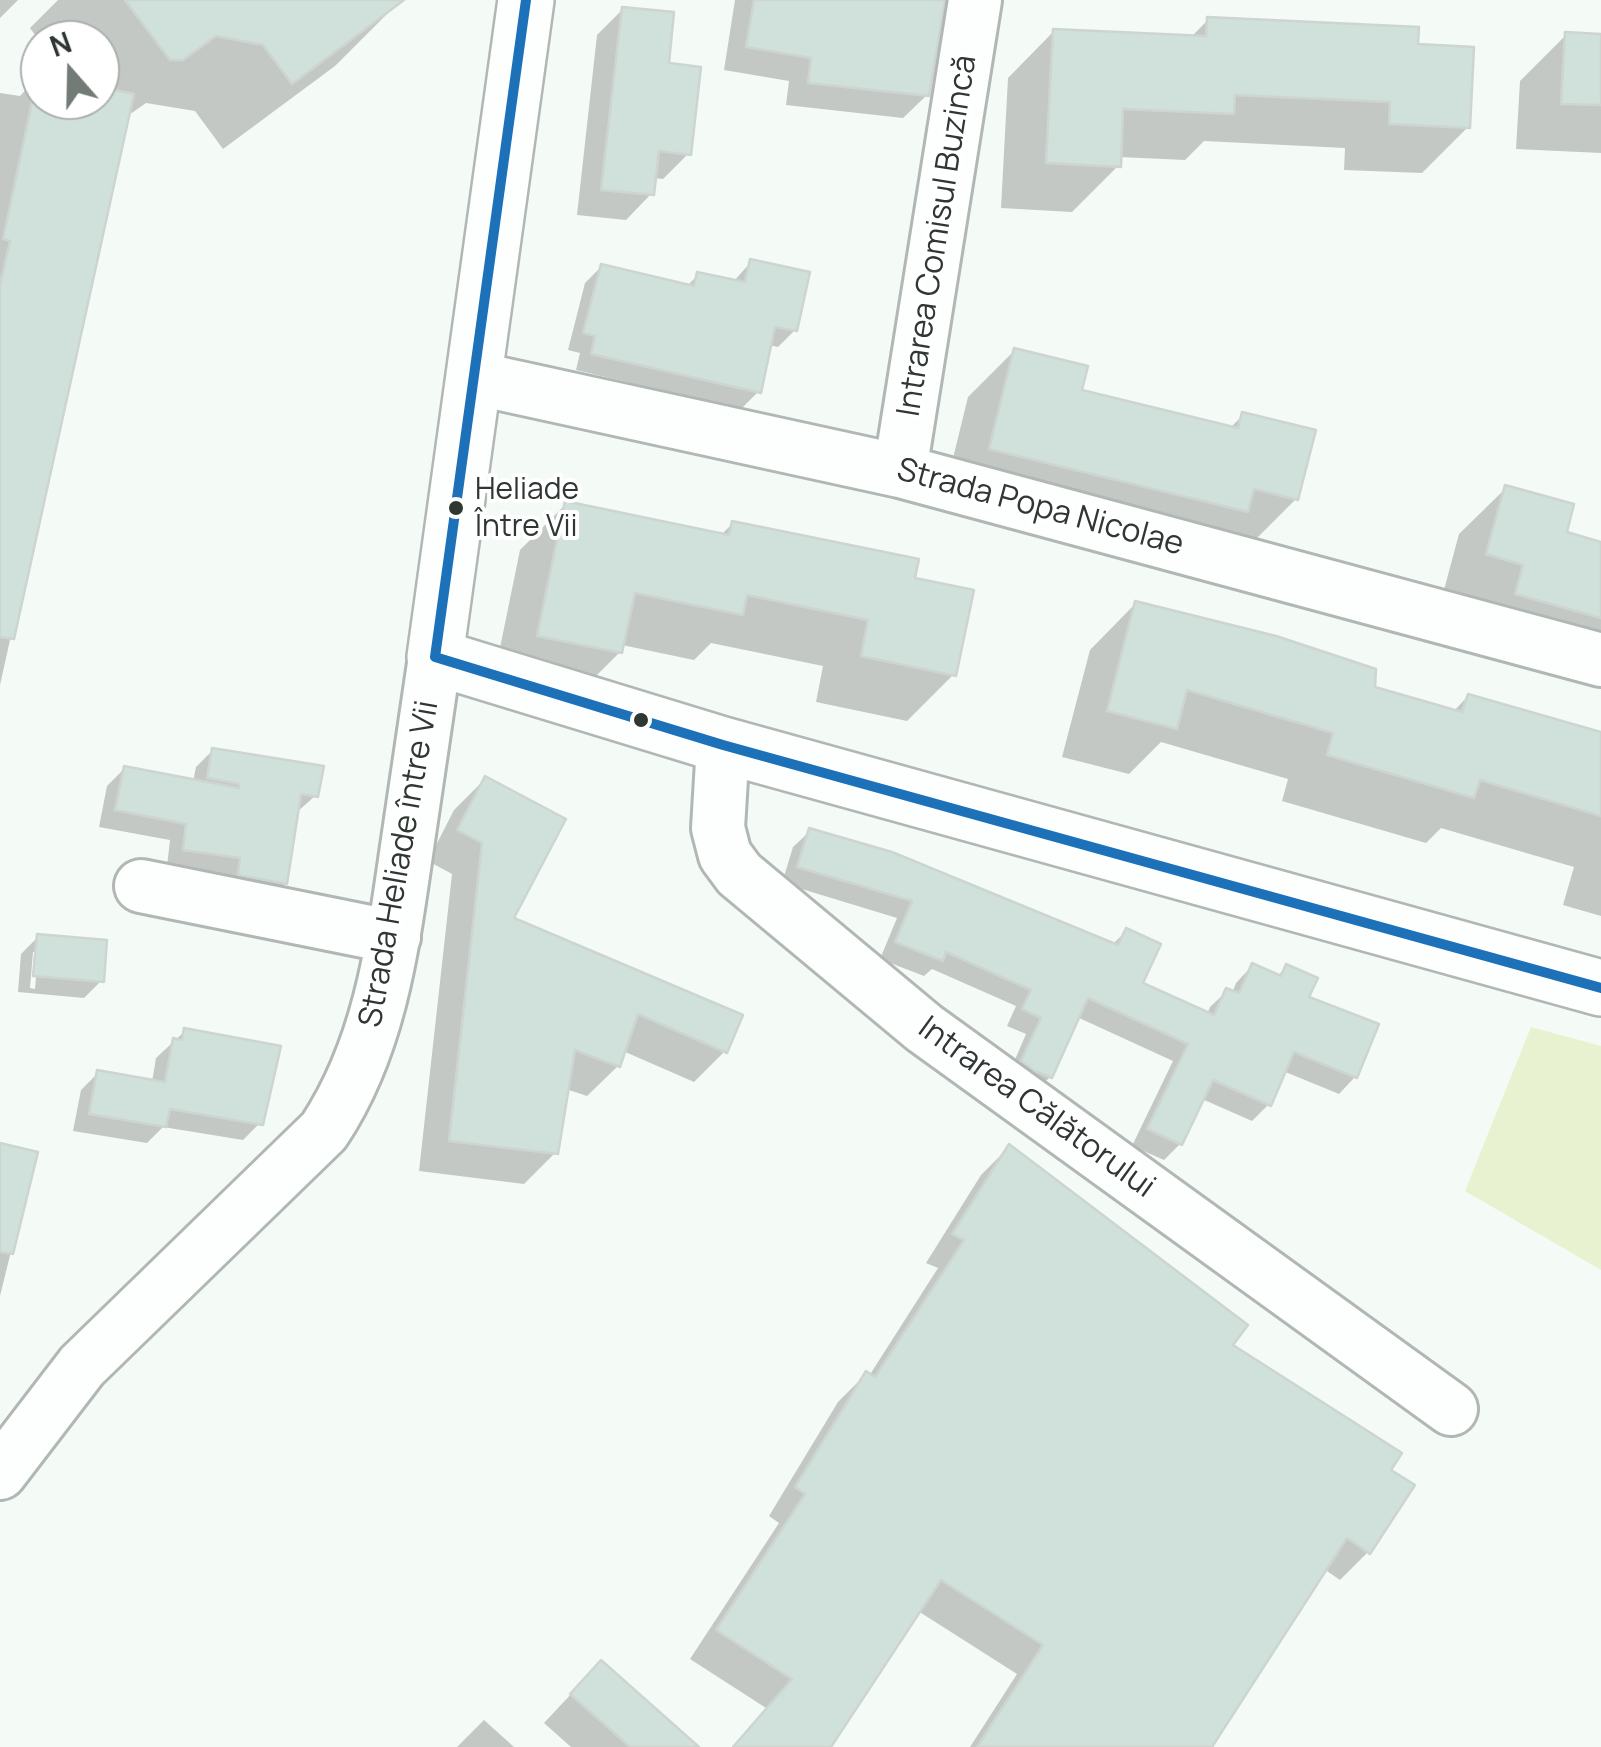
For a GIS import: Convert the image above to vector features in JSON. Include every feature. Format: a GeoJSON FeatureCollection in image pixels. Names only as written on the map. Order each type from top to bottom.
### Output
{"type":"FeatureCollection","features":[{"type":"Feature","properties":{"kind":"main road","name":"Strada Heliade între Vii"},"geometry":{"type":"LineString","coordinates":[[435,656],[526,0]]}},
{"type":"Feature","properties":{"kind":"main road"},"geometry":{"type":"LineString","coordinates":[[435,656],[723,745],[1601,988]]}},
{"type":"Feature","properties":{"kind":"street","name":"Intrarea Comisul Buzincă"},"geometry":{"type":"LineString","coordinates":[[900,471],[975,0]]}},
{"type":"Feature","properties":{"kind":"street","name":"Strada Popa Nicolae"},"geometry":{"type":"LineString","coordinates":[[474,378],[900,471],[1601,660]]}},
{"type":"Feature","properties":{"kind":"street","name":"Strada Heliade între Vii"},"geometry":{"type":"LineString","coordinates":[[0,1473],[82,1366],[324,1131],[347,1096],[366,1052],[394,937],[435,656]]}},
{"type":"Feature","properties":{"kind":"street","name":"Intrarea Călătorului"},"geometry":{"type":"LineString","coordinates":[[723,745],[718,828],[725,855],[740,874],[924,1028],[1451,1409]]}},
{"type":"Feature","properties":{"kind":"street"},"geometry":{"type":"LineString","coordinates":[[141,886],[394,937]]}},
{"type":"Feature","properties":{"kind":"green space"},"geometry":{"type":"Polygon","coordinates":[[[1531,1027],[1601,1046],[1601,1270],[1465,1191],[1531,1027]]]}},
{"type":"Feature","properties":{"kind":"building"},"geometry":{"type":"Polygon","coordinates":[[[125,0],[404,0],[292,84],[263,45],[216,36],[183,60],[170,60],[125,0]]]}},
{"type":"Feature","properties":{"kind":"building"},"geometry":{"type":"Polygon","coordinates":[[[754,0],[945,0],[929,96],[808,83],[811,58],[746,47],[754,0]]]}},
{"type":"Feature","properties":{"kind":"building"},"geometry":{"type":"Polygon","coordinates":[[[622,7],[674,12],[669,63],[701,67],[691,155],[659,151],[654,195],[601,190],[622,7]]]}},
{"type":"Feature","properties":{"kind":"building"},"geometry":{"type":"Polygon","coordinates":[[[1207,17],[1419,27],[1418,44],[1474,47],[1470,128],[1389,124],[1390,102],[1235,95],[1234,114],[1123,109],[1121,167],[1046,163],[1053,29],[1206,36],[1207,17]]]}},
{"type":"Feature","properties":{"kind":"building"},"geometry":{"type":"Polygon","coordinates":[[[1565,32],[1601,34],[1601,105],[1561,104],[1565,32]]]}},
{"type":"Feature","properties":{"kind":"building"},"geometry":{"type":"Polygon","coordinates":[[[120,91],[134,94],[14,639],[0,637],[0,285],[10,241],[3,239],[28,120],[120,120],[120,91]]]}},
{"type":"Feature","properties":{"kind":"building"},"geometry":{"type":"Polygon","coordinates":[[[750,259],[810,272],[797,331],[775,327],[761,393],[591,354],[595,336],[583,333],[601,264],[694,286],[697,272],[745,282],[750,259]]]}},
{"type":"Feature","properties":{"kind":"building"},"geometry":{"type":"Polygon","coordinates":[[[1014,348],[1088,366],[1082,390],[1238,428],[1242,412],[1316,430],[1298,500],[1254,489],[1248,512],[989,449],[1014,348]]]}},
{"type":"Feature","properties":{"kind":"building"},"geometry":{"type":"Polygon","coordinates":[[[1505,485],[1574,504],[1567,532],[1601,542],[1601,618],[1515,594],[1523,565],[1486,554],[1505,485]]]}},
{"type":"Feature","properties":{"kind":"building"},"geometry":{"type":"Polygon","coordinates":[[[565,501],[729,535],[732,521],[919,559],[915,578],[974,590],[956,676],[861,656],[868,620],[747,595],[743,615],[635,593],[622,653],[537,636],[565,501]]]}},
{"type":"Feature","properties":{"kind":"building"},"geometry":{"type":"Polygon","coordinates":[[[1135,601],[1276,636],[1376,669],[1375,687],[1462,712],[1468,694],[1601,732],[1601,816],[1480,780],[1474,798],[1327,755],[1333,733],[1187,690],[1177,729],[1107,711],[1135,601]]]}},
{"type":"Feature","properties":{"kind":"building"},"geometry":{"type":"Polygon","coordinates":[[[212,748],[324,766],[318,797],[301,794],[287,884],[238,875],[240,858],[183,850],[186,824],[115,810],[124,766],[239,788],[239,784],[207,778],[212,748]]]}},
{"type":"Feature","properties":{"kind":"building"},"geometry":{"type":"Polygon","coordinates":[[[485,776],[566,819],[514,918],[743,1015],[727,1053],[638,1014],[620,1067],[575,1050],[558,1154],[449,1141],[482,843],[457,830],[485,776]]]}},
{"type":"Feature","properties":{"kind":"building"},"geometry":{"type":"Polygon","coordinates":[[[809,828],[892,852],[1118,945],[1126,928],[1161,944],[1143,983],[1214,1015],[1226,988],[1239,993],[1252,963],[1281,976],[1286,964],[1318,978],[1309,997],[1379,1024],[1357,1078],[1294,1052],[1271,1106],[1213,1080],[1182,1145],[1147,1129],[1188,1044],[1088,998],[1052,1078],[1033,1070],[1021,1061],[1041,1018],[1022,1009],[1031,990],[946,952],[943,961],[895,942],[912,901],[797,867],[809,828]]]}},
{"type":"Feature","properties":{"kind":"building"},"geometry":{"type":"Polygon","coordinates":[[[37,934],[107,940],[104,982],[33,976],[37,934]]]}},
{"type":"Feature","properties":{"kind":"building"},"geometry":{"type":"Polygon","coordinates":[[[184,1028],[281,1046],[263,1125],[170,1109],[166,1127],[89,1114],[97,1070],[165,1082],[173,1038],[182,1040],[184,1028]]]}},
{"type":"Feature","properties":{"kind":"building"},"geometry":{"type":"Polygon","coordinates":[[[0,1143],[38,1152],[13,1254],[0,1252],[0,1143]]]}},
{"type":"Feature","properties":{"kind":"building"},"geometry":{"type":"Polygon","coordinates":[[[1009,1144],[1248,1325],[1233,1345],[1402,1453],[1391,1470],[1415,1485],[1370,1554],[1347,1538],[1212,1747],[977,1747],[1043,1645],[941,1580],[831,1747],[733,1747],[792,1679],[716,1630],[805,1494],[795,1487],[866,1371],[875,1377],[964,1240],[952,1234],[1009,1144]]]}},
{"type":"Feature","properties":{"kind":"building"},"geometry":{"type":"Polygon","coordinates":[[[601,1660],[699,1747],[630,1747],[570,1694],[601,1660]]]}},
{"type":"Feature","properties":{"kind":"transit line"},"geometry":{"type":"LineString","coordinates":[[435,657],[526,0]]}},
{"type":"Feature","properties":{"kind":"transit line"},"geometry":{"type":"LineString","coordinates":[[435,657],[723,745],[1601,988]]}},
{"type":"Feature","properties":{"kind":"place","name":"Heliade Între Vii"},"geometry":{"type":"Point","coordinates":[456,508]}}]}
